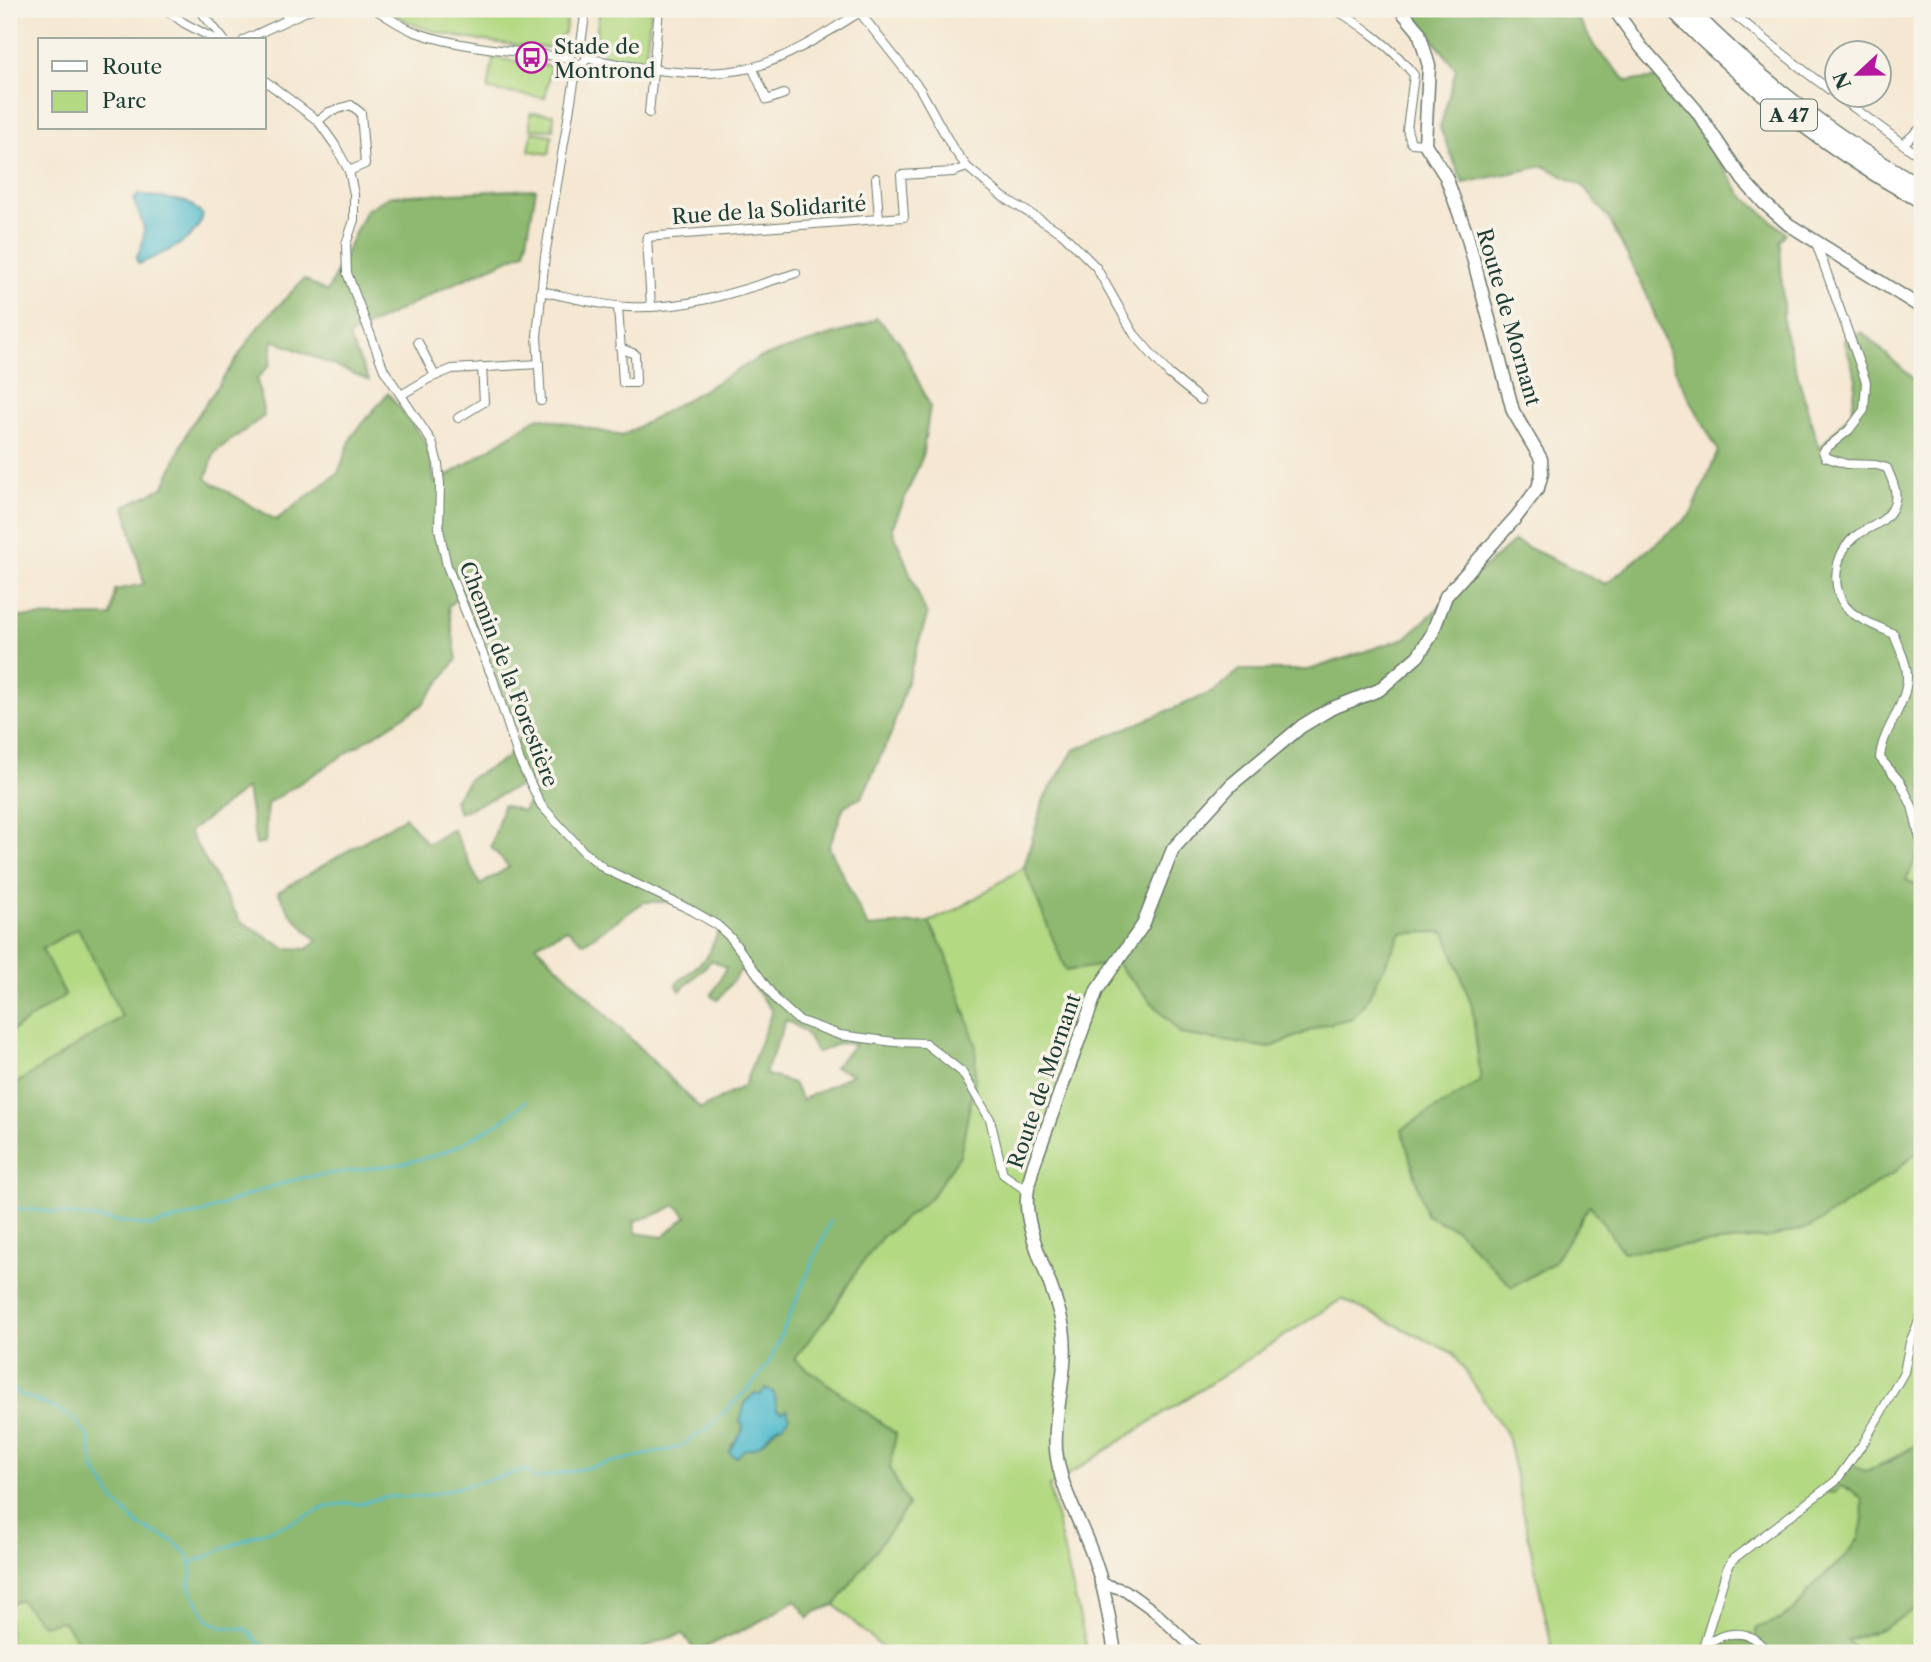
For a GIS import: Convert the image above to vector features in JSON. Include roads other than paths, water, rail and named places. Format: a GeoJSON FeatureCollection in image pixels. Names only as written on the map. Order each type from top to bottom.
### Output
{"type":"FeatureCollection","features":[{"type":"Feature","properties":{"kind":"highway","name":"A 47"},"geometry":{"type":"LineString","coordinates":[[1672,9],[1720,56],[1792,118],[1873,174],[1922,201]]}},
{"type":"Feature","properties":{"kind":"highway","name":"A 47"},"geometry":{"type":"LineString","coordinates":[[1689,9],[1776,92],[1881,165],[1922,187]]}},
{"type":"Feature","properties":{"kind":"main road"},"geometry":{"type":"LineString","coordinates":[[1400,9],[1419,32],[1429,66],[1425,144]]}},
{"type":"Feature","properties":{"kind":"main road"},"geometry":{"type":"LineString","coordinates":[[1614,9],[1641,47],[1696,110],[1743,180],[1764,204],[1788,224],[1922,308]]}},
{"type":"Feature","properties":{"kind":"main road","name":"Route de Mornant"},"geometry":{"type":"LineString","coordinates":[[1115,1653],[1097,1566],[1060,1474],[1056,1450],[1064,1331],[1057,1299],[1029,1217],[1027,1191],[1034,1164],[1097,990],[1143,925],[1173,849],[1231,785],[1302,726],[1330,709],[1379,690],[1418,656],[1432,634],[1446,596],[1517,516],[1538,488],[1542,473],[1541,459],[1513,411],[1467,235],[1446,177],[1425,144]]}},
{"type":"Feature","properties":{"kind":"street"},"geometry":{"type":"LineString","coordinates":[[165,9],[212,38]]}},
{"type":"Feature","properties":{"kind":"street"},"geometry":{"type":"LineString","coordinates":[[199,9],[222,38]]}},
{"type":"Feature","properties":{"kind":"street"},"geometry":{"type":"LineString","coordinates":[[281,9],[289,19]]}},
{"type":"Feature","properties":{"kind":"street"},"geometry":{"type":"LineString","coordinates":[[248,38],[311,9]]}},
{"type":"Feature","properties":{"kind":"street"},"geometry":{"type":"LineString","coordinates":[[375,9],[418,33],[459,43],[570,58]]}},
{"type":"Feature","properties":{"kind":"street"},"geometry":{"type":"LineString","coordinates":[[580,50],[586,9]]}},
{"type":"Feature","properties":{"kind":"street"},"geometry":{"type":"LineString","coordinates":[[649,113],[659,9]]}},
{"type":"Feature","properties":{"kind":"street"},"geometry":{"type":"LineString","coordinates":[[1334,9],[1385,45],[1404,62],[1413,75],[1408,130],[1411,143],[1425,144]]}},
{"type":"Feature","properties":{"kind":"street"},"geometry":{"type":"LineString","coordinates":[[1727,9],[1820,84],[1922,158]]}},
{"type":"Feature","properties":{"kind":"street"},"geometry":{"type":"LineString","coordinates":[[1914,9],[1922,15]]}},
{"type":"Feature","properties":{"kind":"street"},"geometry":{"type":"LineString","coordinates":[[586,58],[652,70],[694,74],[752,68],[776,59],[859,10],[920,89],[967,167],[1003,197],[1062,233],[1088,258],[1096,267],[1134,334],[1169,374],[1201,400]]}},
{"type":"Feature","properties":{"kind":"street"},"geometry":{"type":"LineString","coordinates":[[580,50],[572,52],[572,63],[583,63],[586,58]]}},
{"type":"Feature","properties":{"kind":"street"},"geometry":{"type":"LineString","coordinates":[[580,50],[586,58]]}},
{"type":"Feature","properties":{"kind":"street"},"geometry":{"type":"LineString","coordinates":[[541,401],[537,336],[541,291],[577,65]]}},
{"type":"Feature","properties":{"kind":"street"},"geometry":{"type":"LineString","coordinates":[[752,68],[766,100],[783,94]]}},
{"type":"Feature","properties":{"kind":"street","name":"Chemin de la Forestière"},"geometry":{"type":"LineString","coordinates":[[266,82],[318,121],[349,171],[354,194],[354,219],[346,244],[347,273],[384,370],[432,442],[440,484],[439,529],[447,566],[492,679],[519,759],[541,806],[583,851],[604,869],[694,911],[717,925],[731,938],[777,1001],[798,1020],[840,1035],[925,1043],[962,1072],[990,1119],[1003,1174],[1027,1191]]}},
{"type":"Feature","properties":{"kind":"street"},"geometry":{"type":"LineString","coordinates":[[318,121],[329,112],[351,105],[361,113],[365,164],[349,171]]}},
{"type":"Feature","properties":{"kind":"street"},"geometry":{"type":"LineString","coordinates":[[1903,144],[1922,127]]}},
{"type":"Feature","properties":{"kind":"street"},"geometry":{"type":"LineString","coordinates":[[876,178],[879,219],[904,217],[901,175],[953,172],[967,167]]}},
{"type":"Feature","properties":{"kind":"street","name":"Rue de la Solidarité"},"geometry":{"type":"LineString","coordinates":[[651,307],[647,237],[879,219]]}},
{"type":"Feature","properties":{"kind":"street"},"geometry":{"type":"LineString","coordinates":[[1815,240],[1866,382],[1864,410],[1849,430],[1823,451],[1825,457],[1846,464],[1887,468],[1897,491],[1891,510],[1877,525],[1856,536],[1840,554],[1836,575],[1840,596],[1850,611],[1894,634],[1904,660],[1908,675],[1904,694],[1881,747],[1880,758],[1901,783],[1913,806],[1922,847]]}},
{"type":"Feature","properties":{"kind":"street"},"geometry":{"type":"LineString","coordinates":[[541,291],[618,306],[651,307],[724,296],[796,273]]}},
{"type":"Feature","properties":{"kind":"street"},"geometry":{"type":"LineString","coordinates":[[618,306],[620,348]]}},
{"type":"Feature","properties":{"kind":"street"},"geometry":{"type":"LineString","coordinates":[[418,342],[435,376]]}},
{"type":"Feature","properties":{"kind":"street"},"geometry":{"type":"LineString","coordinates":[[401,395],[453,369],[539,364]]}},
{"type":"Feature","properties":{"kind":"street"},"geometry":{"type":"LineString","coordinates":[[458,418],[484,402],[482,367]]}},
{"type":"Feature","properties":{"kind":"street"},"geometry":{"type":"LineString","coordinates":[[1696,1653],[1704,1644],[1727,1569],[1733,1559],[1836,1481],[1864,1442],[1904,1372],[1910,1342],[1922,1314]]}},
{"type":"Feature","properties":{"kind":"street"},"geometry":{"type":"LineString","coordinates":[[1100,1583],[1125,1590],[1154,1611],[1199,1653]]}},
{"type":"Feature","properties":{"kind":"street"},"geometry":{"type":"LineString","coordinates":[[1704,1644],[1726,1636],[1745,1635],[1758,1642],[1768,1653]]}},
{"type":"Feature","properties":{"kind":"water"},"geometry":{"type":"Polygon","coordinates":[[[139,194],[188,202],[203,215],[194,232],[177,246],[139,264],[136,259],[143,243],[144,230],[133,200],[139,194]]]}},
{"type":"Feature","properties":{"kind":"water"},"geometry":{"type":"Polygon","coordinates":[[[766,1389],[774,1393],[777,1410],[787,1410],[789,1417],[757,1446],[745,1449],[737,1457],[733,1456],[729,1452],[743,1430],[740,1422],[745,1402],[766,1389]]]}},
{"type":"Feature","properties":{"kind":"waterway"},"geometry":{"type":"LineString","coordinates":[[9,1209],[29,1209],[151,1226],[202,1213],[301,1178],[400,1164],[433,1156],[456,1147],[499,1123],[527,1101]]}},
{"type":"Feature","properties":{"kind":"waterway"},"geometry":{"type":"LineString","coordinates":[[192,1563],[329,1506],[360,1504],[383,1497],[425,1496],[527,1470],[535,1479],[677,1448],[706,1430],[751,1386],[769,1363],[831,1220]]}},
{"type":"Feature","properties":{"kind":"waterway"},"geometry":{"type":"LineString","coordinates":[[9,1384],[19,1394],[58,1409],[77,1422],[89,1438],[94,1468],[116,1503],[140,1526],[173,1541],[188,1554],[192,1570],[189,1583],[191,1591],[209,1621],[224,1627],[246,1629],[269,1653]]}},
{"type":"Feature","properties":{"kind":"place","name":"Stade de Montrond"},"geometry":{"type":"Point","coordinates":[531,58]}}]}
